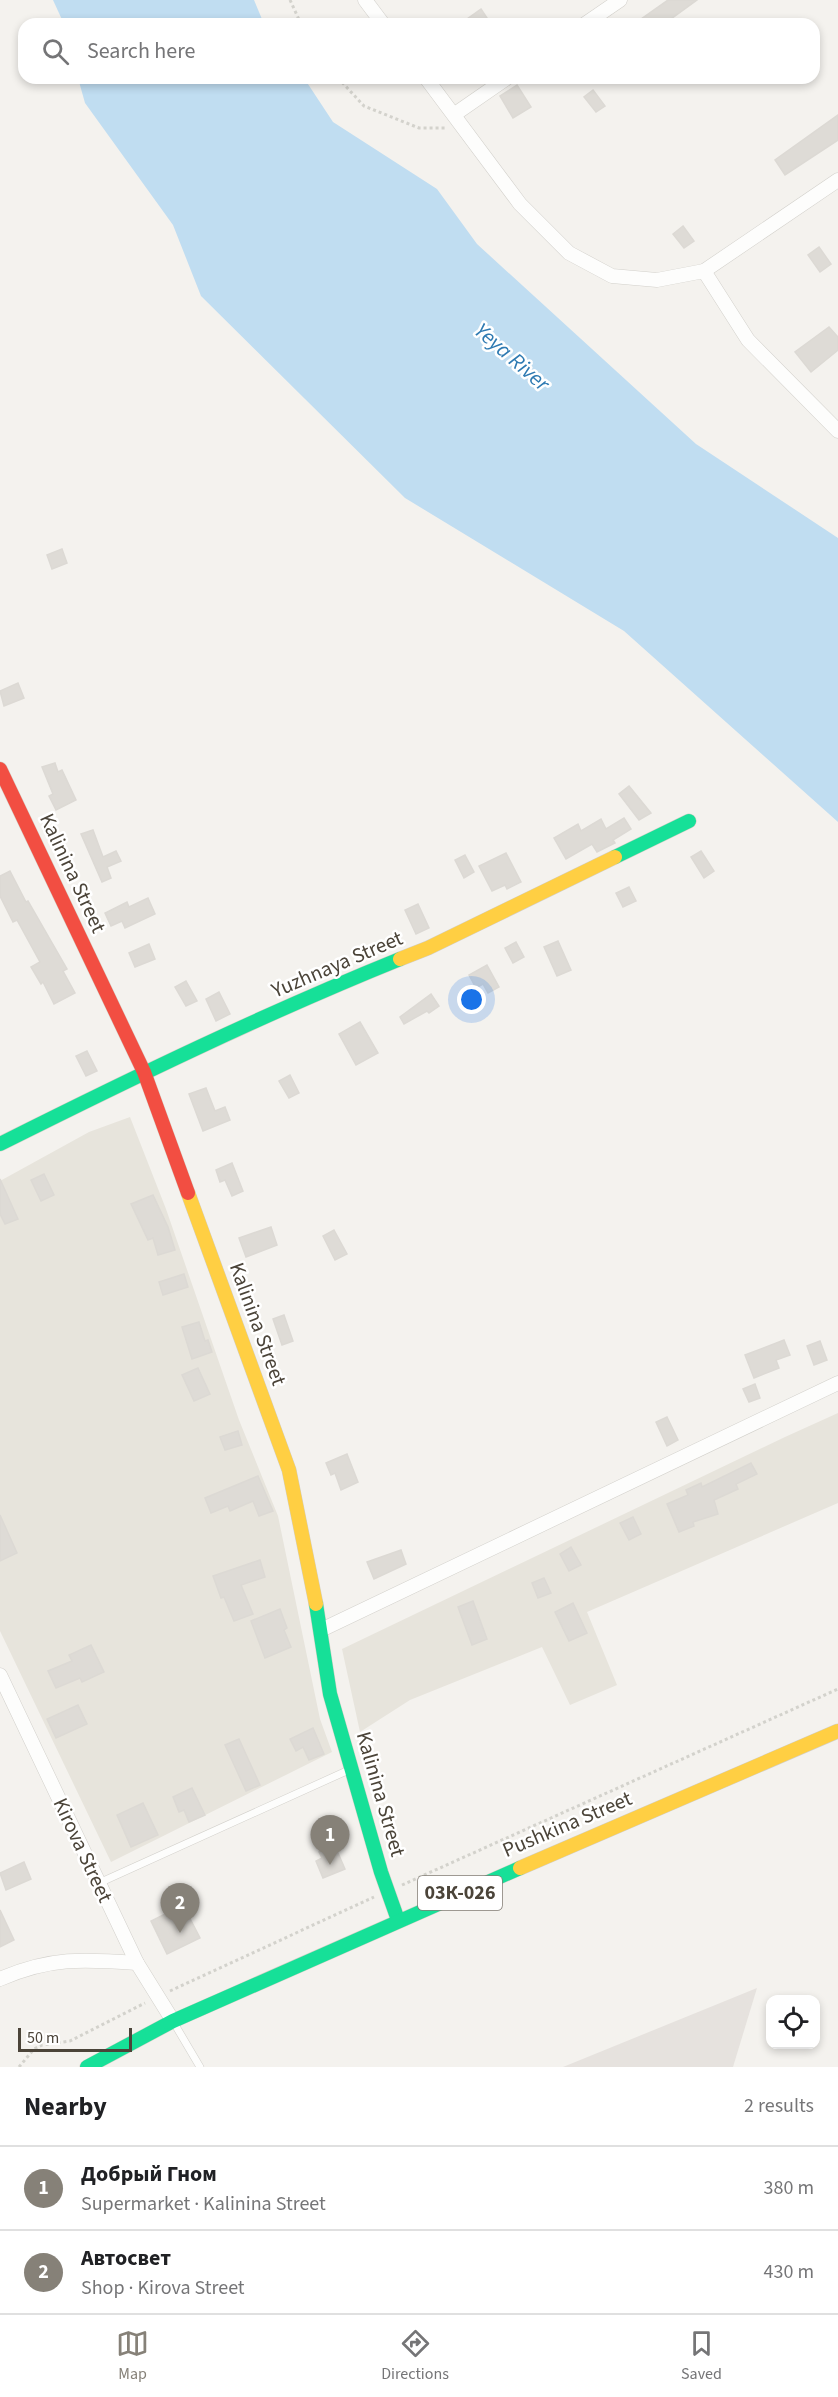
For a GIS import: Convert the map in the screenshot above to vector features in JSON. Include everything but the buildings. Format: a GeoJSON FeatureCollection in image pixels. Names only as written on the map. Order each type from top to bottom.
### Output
{"type":"FeatureCollection","features":[{"type":"Feature","properties":{"kind":"street"},"geometry":{"type":"LineString","coordinates":[[365,0],[378,18]]}},
{"type":"Feature","properties":{"kind":"street"},"geometry":{"type":"LineString","coordinates":[[594,18],[620,0]]}},
{"type":"Feature","properties":{"kind":"street"},"geometry":{"type":"LineString","coordinates":[[431,84],[520,204],[569,253],[612,276],[657,280],[704,271],[838,180]]}},
{"type":"Feature","properties":{"kind":"street"},"geometry":{"type":"LineString","coordinates":[[455,114],[498,84]]}},
{"type":"Feature","properties":{"kind":"street"},"geometry":{"type":"LineString","coordinates":[[704,271],[748,340],[838,431]]}},
{"type":"Feature","properties":{"kind":"street","name":"Kalinina Street"},"geometry":{"type":"LineString","coordinates":[[0,768],[144,1072],[289,1470],[321,1630],[330,1694],[387,1891],[398,1920]]}},
{"type":"Feature","properties":{"kind":"street","name":"Yuzhnaya Street"},"geometry":{"type":"LineString","coordinates":[[0,1144],[144,1072],[324,990],[428,948],[689,821]]}},
{"type":"Feature","properties":{"kind":"street"},"geometry":{"type":"LineString","coordinates":[[321,1630],[838,1383]]}},
{"type":"Feature","properties":{"kind":"street","name":"Kirova Street"},"geometry":{"type":"LineString","coordinates":[[0,1675],[137,1963],[173,2021]]}},
{"type":"Feature","properties":{"kind":"street","name":"Pushkina Street"},"geometry":{"type":"LineString","coordinates":[[87,2067],[173,2021],[398,1920],[838,1731]]}},
{"type":"Feature","properties":{"kind":"street"},"geometry":{"type":"LineString","coordinates":[[0,1979],[27,1968],[70,1960],[137,1963]]}},
{"type":"Feature","properties":{"kind":"lane"},"geometry":{"type":"LineString","coordinates":[[99,1883],[351,1769]]}},
{"type":"Feature","properties":{"kind":"lane"},"geometry":{"type":"LineString","coordinates":[[173,2021],[200,2067]]}},
{"type":"Feature","properties":{"kind":"path"},"geometry":{"type":"LineString","coordinates":[[290,0],[299,18]]}},
{"type":"Feature","properties":{"kind":"path"},"geometry":{"type":"LineString","coordinates":[[344,84],[364,106],[419,128],[445,128]]}},
{"type":"Feature","properties":{"kind":"path"},"geometry":{"type":"LineString","coordinates":[[19,2067],[34,2049],[42,2045],[70,2041],[158,1996],[387,1891],[838,1689]]}},
{"type":"Feature","properties":{"kind":"shaded area"},"geometry":{"type":"Polygon","coordinates":[[[130,1117],[166,1209],[239,1420],[278,1516],[320,1719],[332,1752],[111,1862],[0,1631],[0,1181],[89,1132],[130,1117]]]}},
{"type":"Feature","properties":{"kind":"shaded area"},"geometry":{"type":"Polygon","coordinates":[[[838,1413],[838,1503],[587,1612],[617,1685],[570,1705],[542,1647],[410,1700],[360,1732],[342,1649],[838,1413]]]}},
{"type":"Feature","properties":{"kind":"shaded area"},"geometry":{"type":"Polygon","coordinates":[[[757,1988],[733,2067],[563,2067],[757,1988]]]}},
{"type":"Feature","properties":{"kind":"water"},"geometry":{"type":"Polygon","coordinates":[[[53,0],[254,0],[262,18],[61,18],[53,0]]]}},
{"type":"Feature","properties":{"kind":"water","name":"Yeya River"},"geometry":{"type":"Polygon","coordinates":[[[80,84],[308,84],[333,122],[437,189],[477,244],[696,444],[838,538],[838,822],[624,631],[405,498],[201,296],[173,225],[85,103],[80,84]]]}},
{"type":"Feature","properties":{"kind":"traffic: fast"},"geometry":{"type":"LineString","coordinates":[[615,857],[689,821]]}},
{"type":"Feature","properties":{"kind":"traffic: fast"},"geometry":{"type":"LineString","coordinates":[[0,1144],[198,1047],[400,959]]}},
{"type":"Feature","properties":{"kind":"traffic: fast"},"geometry":{"type":"LineString","coordinates":[[316,1604],[330,1694],[381,1872],[398,1920]]}},
{"type":"Feature","properties":{"kind":"traffic: fast"},"geometry":{"type":"LineString","coordinates":[[87,2067],[173,2021],[520,1868]]}},
{"type":"Feature","properties":{"kind":"traffic: slow"},"geometry":{"type":"LineString","coordinates":[[400,959],[428,948],[615,857]]}},
{"type":"Feature","properties":{"kind":"traffic: slow"},"geometry":{"type":"LineString","coordinates":[[188,1193],[289,1470],[316,1604]]}},
{"type":"Feature","properties":{"kind":"traffic: slow"},"geometry":{"type":"LineString","coordinates":[[520,1868],[838,1731]]}},
{"type":"Feature","properties":{"kind":"traffic: jam"},"geometry":{"type":"LineString","coordinates":[[0,769],[144,1072],[188,1193]]}},
{"type":"Feature","properties":{"kind":"place","name":"Добрый Гном"},"geometry":{"type":"Point","coordinates":[330,1865]}},
{"type":"Feature","properties":{"kind":"place","name":"Автосвет"},"geometry":{"type":"Point","coordinates":[180,1933]}}]}
